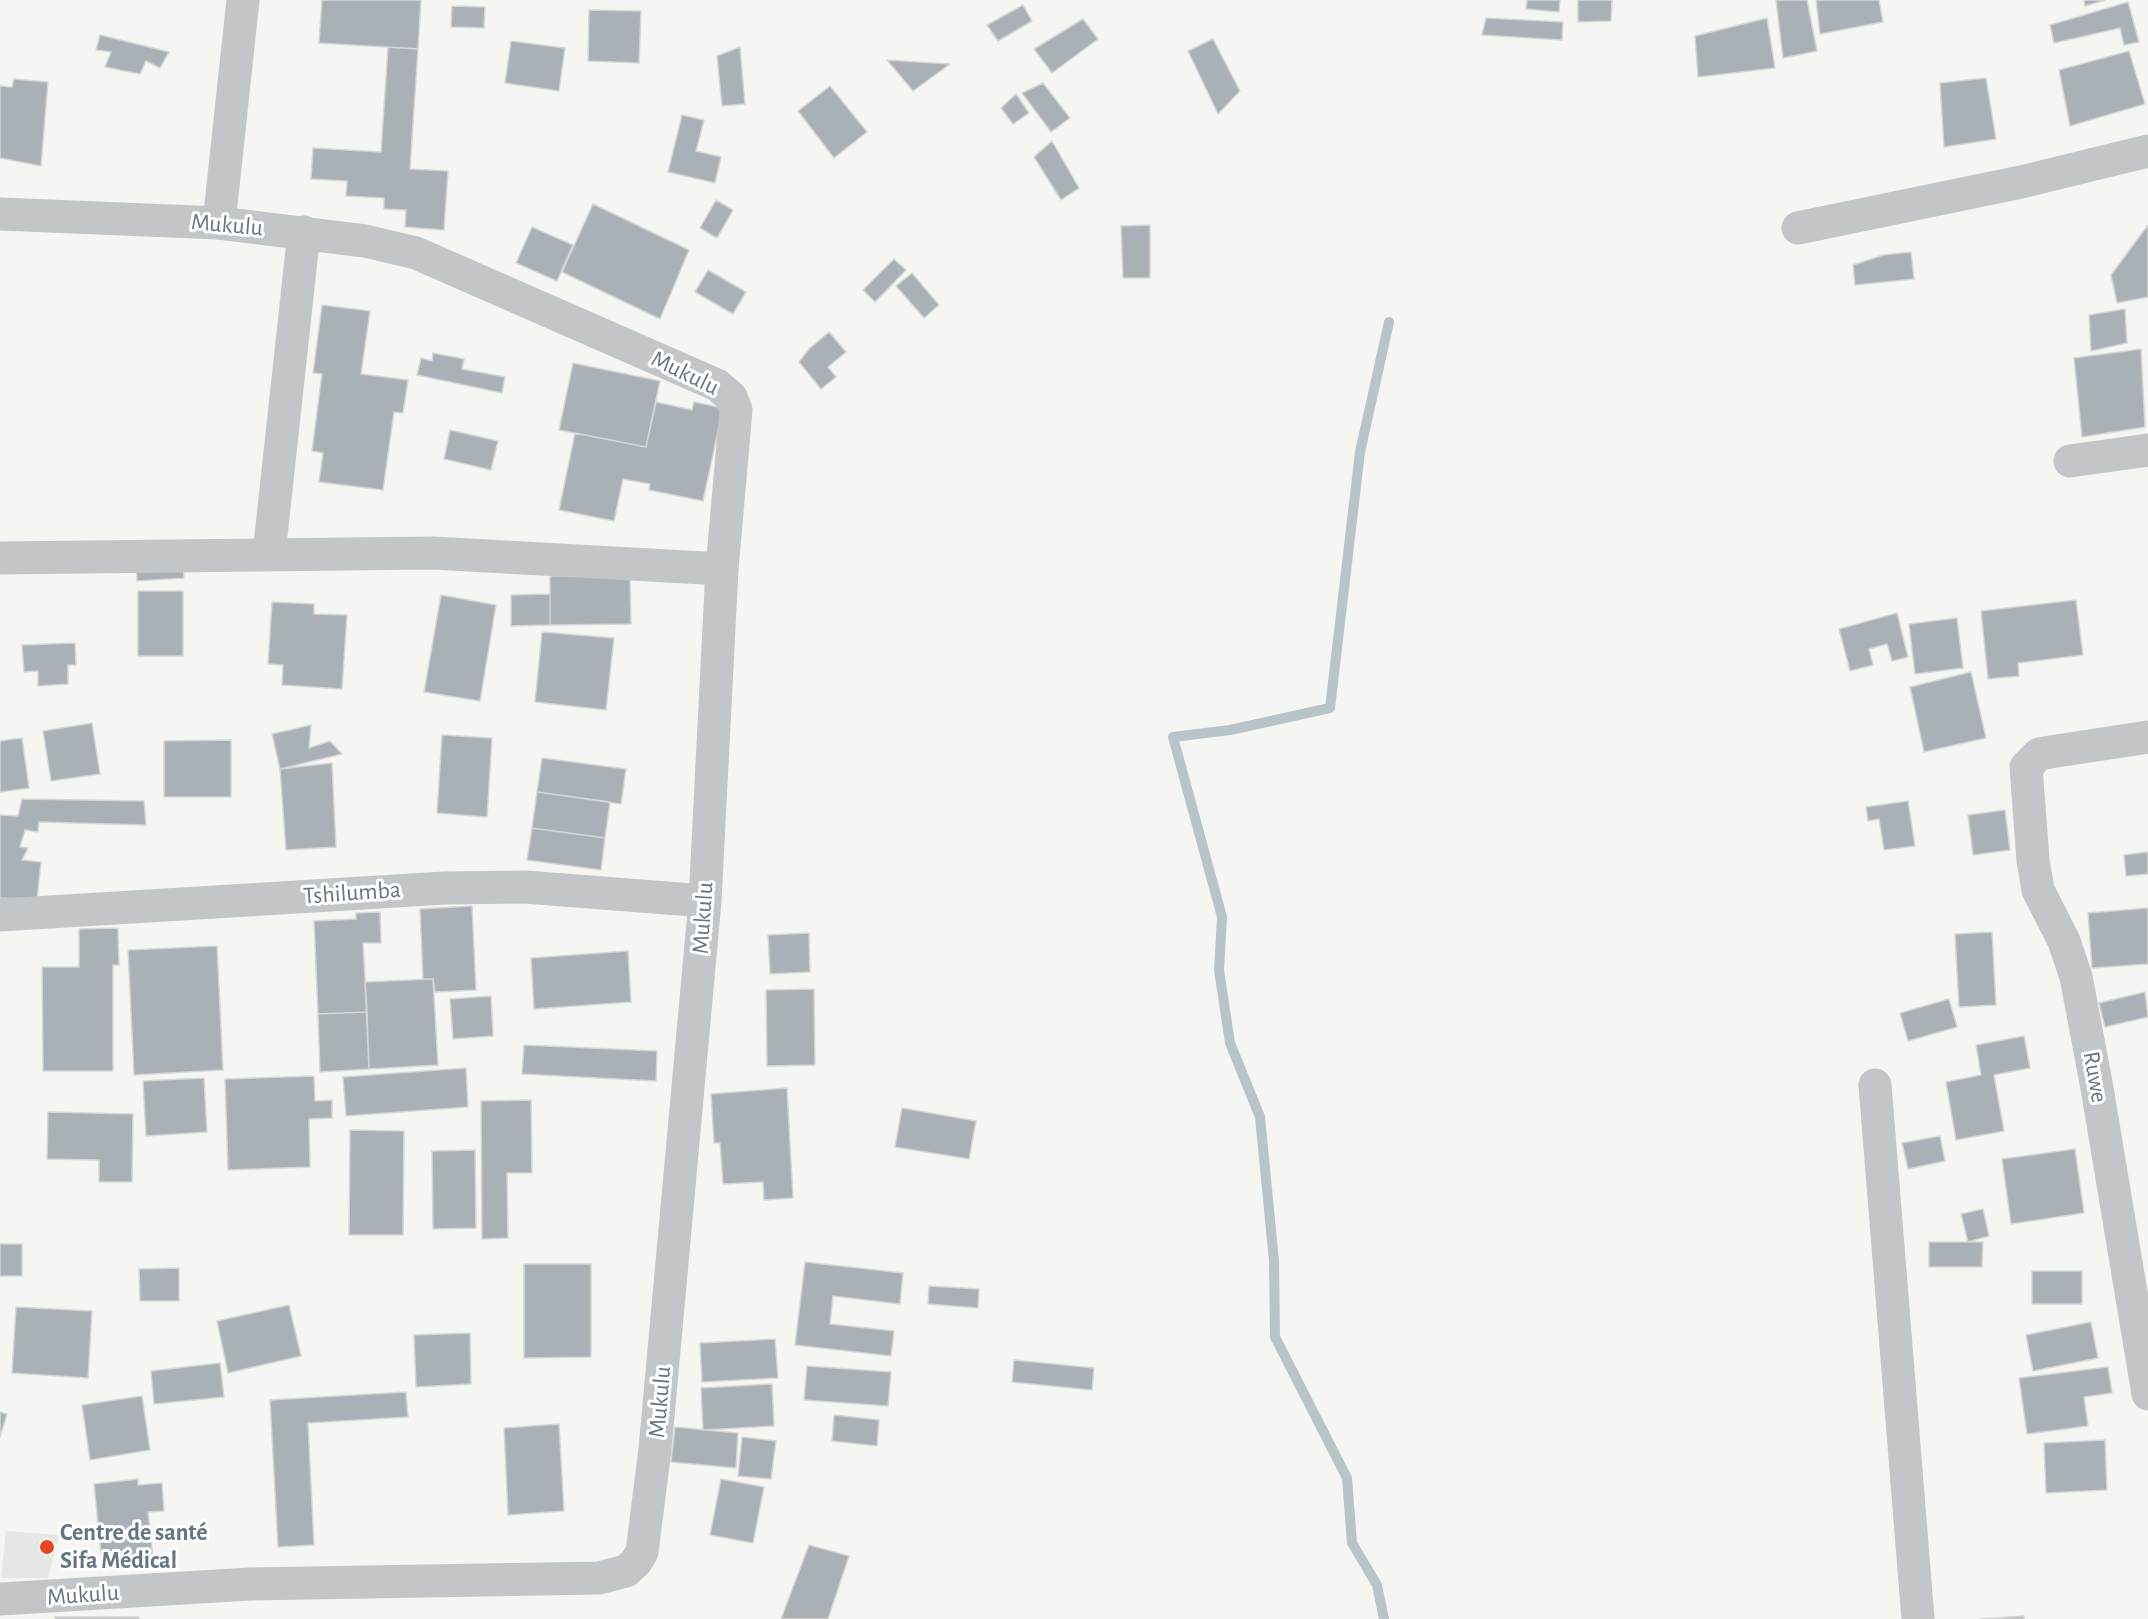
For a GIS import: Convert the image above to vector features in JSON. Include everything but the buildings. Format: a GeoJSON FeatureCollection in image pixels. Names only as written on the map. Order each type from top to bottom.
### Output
{"type":"FeatureCollection","features":[{"type":"Feature","properties":{"kind":"street"},"geometry":{"type":"LineString","coordinates":[[219,223],[243,0]]}},
{"type":"Feature","properties":{"kind":"street"},"geometry":{"type":"LineString","coordinates":[[1798,228],[2021,182],[2148,151]]}},
{"type":"Feature","properties":{"kind":"street","name":"Mukulu"},"geometry":{"type":"LineString","coordinates":[[0,214],[219,223],[365,241],[416,253],[717,385],[725,391],[736,410],[722,569],[705,901],[655,1449],[642,1552],[632,1567],[626,1571],[599,1578],[250,1584],[0,1599]]}},
{"type":"Feature","properties":{"kind":"street"},"geometry":{"type":"LineString","coordinates":[[269,554],[304,232]]}},
{"type":"Feature","properties":{"kind":"street"},"geometry":{"type":"LineString","coordinates":[[2070,461],[2148,450]]}},
{"type":"Feature","properties":{"kind":"street"},"geometry":{"type":"LineString","coordinates":[[0,558],[433,553],[722,569]]}},
{"type":"Feature","properties":{"kind":"street","name":"Ruwe"},"geometry":{"type":"LineString","coordinates":[[2148,737],[2039,754],[2026,766],[2033,860],[2038,890],[2064,941],[2076,977],[2097,1088],[2148,1394]]}},
{"type":"Feature","properties":{"kind":"street","name":"Tshilumba"},"geometry":{"type":"LineString","coordinates":[[0,915],[445,888],[525,887],[705,901]]}},
{"type":"Feature","properties":{"kind":"street"},"geometry":{"type":"LineString","coordinates":[[1875,1085],[1918,1619]]}},
{"type":"Feature","properties":{"kind":"shaded area"},"geometry":{"type":"Polygon","coordinates":[[[6,1531],[59,1535],[48,1578],[1,1578],[6,1531]]]}},
{"type":"Feature","properties":{"kind":"waterway"},"geometry":{"type":"LineString","coordinates":[[1384,1619],[1377,1585],[1352,1543],[1347,1478],[1275,1337],[1274,1261],[1260,1117],[1230,1043],[1219,970],[1222,917],[1173,737],[1230,730],[1330,708],[1360,452],[1389,322]]}},
{"type":"Feature","properties":{"kind":"place","name":"Centre de santé Sifa Médical"},"geometry":{"type":"Point","coordinates":[47,1547]}}]}
